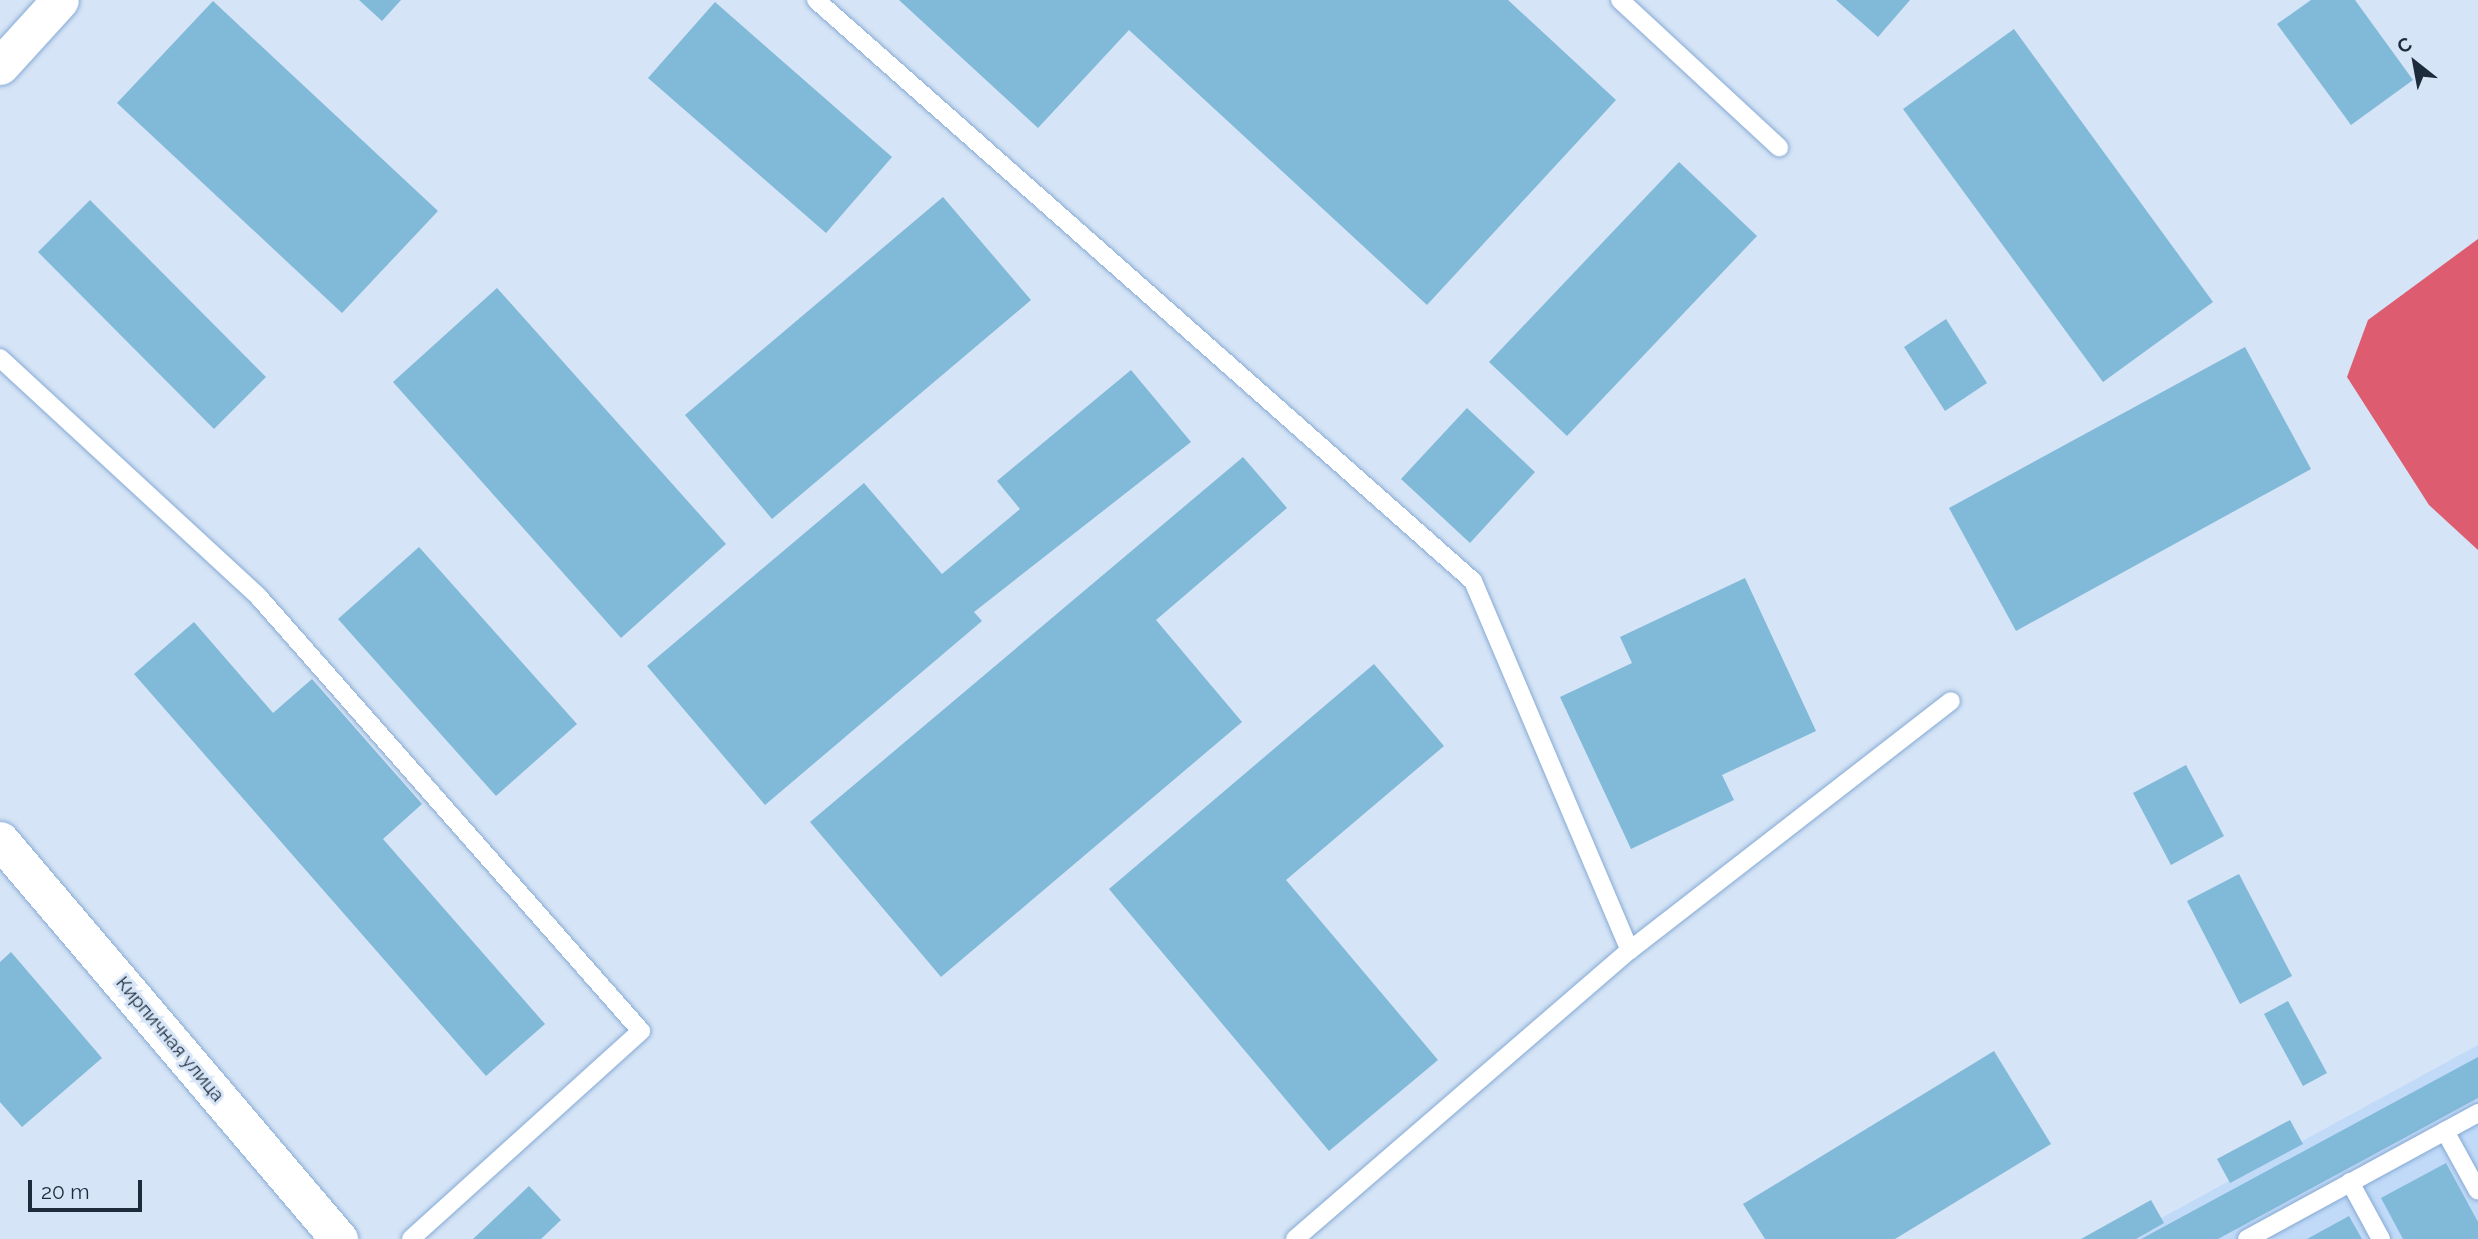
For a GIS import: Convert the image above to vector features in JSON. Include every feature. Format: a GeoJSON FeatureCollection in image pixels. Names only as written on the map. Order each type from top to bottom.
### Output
{"type":"FeatureCollection","features":[{"type":"Feature","properties":{"kind":"street"},"geometry":{"type":"LineString","coordinates":[[0,66],[60,0]]}},
{"type":"Feature","properties":{"kind":"street","name":"Кирпичная улица"},"geometry":{"type":"LineString","coordinates":[[0,840],[339,1239]]}},
{"type":"Feature","properties":{"kind":"lane"},"geometry":{"type":"LineString","coordinates":[[817,0],[1473,581],[1630,950]]}},
{"type":"Feature","properties":{"kind":"lane"},"geometry":{"type":"LineString","coordinates":[[1620,0],[1779,146]]}},
{"type":"Feature","properties":{"kind":"lane"},"geometry":{"type":"LineString","coordinates":[[0,358],[257,595],[642,1031],[411,1239]]}},
{"type":"Feature","properties":{"kind":"lane"},"geometry":{"type":"LineString","coordinates":[[1295,1239],[1630,950],[1951,701]]}},
{"type":"Feature","properties":{"kind":"lane"},"geometry":{"type":"LineString","coordinates":[[2247,1239],[2478,1113]]}},
{"type":"Feature","properties":{"kind":"lane"},"geometry":{"type":"LineString","coordinates":[[2445,1131],[2478,1191]]}},
{"type":"Feature","properties":{"kind":"lane"},"geometry":{"type":"LineString","coordinates":[[2350,1182],[2381,1239]]}},
{"type":"Feature","properties":{"kind":"shaded area"},"geometry":{"type":"Polygon","coordinates":[[[2478,239],[2478,550],[2429,505],[2347,377],[2368,320],[2478,239]]]}},
{"type":"Feature","properties":{"kind":"shaded area"},"geometry":{"type":"Polygon","coordinates":[[[2478,1045],[2478,1239],[2123,1239],[2478,1045]]]}},
{"type":"Feature","properties":{"kind":"building"},"geometry":{"type":"Polygon","coordinates":[[[359,0],[401,0],[382,21],[359,0]]]}},
{"type":"Feature","properties":{"kind":"building"},"geometry":{"type":"Polygon","coordinates":[[[899,0],[1508,0],[1616,100],[1427,305],[1129,30],[1038,128],[899,0]]]}},
{"type":"Feature","properties":{"kind":"building"},"geometry":{"type":"Polygon","coordinates":[[[1836,0],[1910,0],[1878,37],[1836,0]]]}},
{"type":"Feature","properties":{"kind":"building"},"geometry":{"type":"Polygon","coordinates":[[[2311,0],[2355,0],[2413,80],[2351,125],[2277,24],[2311,0]]]}},
{"type":"Feature","properties":{"kind":"building"},"geometry":{"type":"Polygon","coordinates":[[[213,1],[438,211],[342,313],[117,103],[213,1]]]}},
{"type":"Feature","properties":{"kind":"building"},"geometry":{"type":"Polygon","coordinates":[[[715,2],[892,157],[826,233],[648,78],[715,2]]]}},
{"type":"Feature","properties":{"kind":"building"},"geometry":{"type":"Polygon","coordinates":[[[2014,29],[2213,302],[2103,382],[1903,109],[2014,29]]]}},
{"type":"Feature","properties":{"kind":"building"},"geometry":{"type":"Polygon","coordinates":[[[1679,162],[1757,236],[1567,436],[1489,362],[1679,162]]]}},
{"type":"Feature","properties":{"kind":"building"},"geometry":{"type":"Polygon","coordinates":[[[943,197],[1031,300],[772,519],[685,415],[943,197]]]}},
{"type":"Feature","properties":{"kind":"building"},"geometry":{"type":"Polygon","coordinates":[[[90,200],[266,377],[214,429],[38,252],[90,200]]]}},
{"type":"Feature","properties":{"kind":"building"},"geometry":{"type":"Polygon","coordinates":[[[497,288],[726,544],[621,638],[393,382],[497,288]]]}},
{"type":"Feature","properties":{"kind":"building"},"geometry":{"type":"Polygon","coordinates":[[[1946,319],[1987,383],[1945,411],[1904,347],[1946,319]]]}},
{"type":"Feature","properties":{"kind":"building"},"geometry":{"type":"Polygon","coordinates":[[[2245,347],[2311,469],[2016,631],[1949,508],[2245,347]]]}},
{"type":"Feature","properties":{"kind":"building"},"geometry":{"type":"Polygon","coordinates":[[[1131,370],[1191,442],[974,612],[982,621],[765,805],[647,666],[864,483],[942,574],[1020,509],[997,481],[1131,370]]]}},
{"type":"Feature","properties":{"kind":"building"},"geometry":{"type":"Polygon","coordinates":[[[1467,408],[1535,472],[1470,543],[1401,479],[1467,408]]]}},
{"type":"Feature","properties":{"kind":"building"},"geometry":{"type":"Polygon","coordinates":[[[1243,457],[1287,508],[1156,620],[1242,722],[941,977],[810,822],[1243,457]]]}},
{"type":"Feature","properties":{"kind":"building"},"geometry":{"type":"Polygon","coordinates":[[[419,547],[577,724],[496,796],[338,619],[419,547]]]}},
{"type":"Feature","properties":{"kind":"building"},"geometry":{"type":"Polygon","coordinates":[[[1745,578],[1816,731],[1722,775],[1734,800],[1631,849],[1560,697],[1632,663],[1620,637],[1745,578]]]}},
{"type":"Feature","properties":{"kind":"building"},"geometry":{"type":"Polygon","coordinates":[[[194,622],[273,713],[312,679],[422,804],[383,839],[545,1024],[486,1076],[134,674],[194,622]]]}},
{"type":"Feature","properties":{"kind":"building"},"geometry":{"type":"Polygon","coordinates":[[[1374,664],[1444,746],[1286,880],[1438,1060],[1329,1151],[1109,889],[1374,664]]]}},
{"type":"Feature","properties":{"kind":"building"},"geometry":{"type":"Polygon","coordinates":[[[2186,765],[2224,836],[2171,865],[2133,793],[2186,765]]]}},
{"type":"Feature","properties":{"kind":"building"},"geometry":{"type":"Polygon","coordinates":[[[2239,874],[2292,976],[2240,1004],[2187,901],[2239,874]]]}},
{"type":"Feature","properties":{"kind":"building"},"geometry":{"type":"Polygon","coordinates":[[[11,952],[102,1058],[22,1127],[0,1102],[0,962],[11,952]]]}},
{"type":"Feature","properties":{"kind":"building"},"geometry":{"type":"Polygon","coordinates":[[[2288,1001],[2327,1073],[2303,1086],[2264,1014],[2288,1001]]]}},
{"type":"Feature","properties":{"kind":"building"},"geometry":{"type":"Polygon","coordinates":[[[1994,1051],[2051,1144],[1895,1239],[1765,1239],[1743,1204],[1994,1051]]]}},
{"type":"Feature","properties":{"kind":"building"},"geometry":{"type":"Polygon","coordinates":[[[2478,1057],[2478,1098],[2218,1239],[2141,1239],[2478,1057]]]}},
{"type":"Feature","properties":{"kind":"building"},"geometry":{"type":"Polygon","coordinates":[[[2290,1120],[2303,1144],[2230,1183],[2217,1159],[2290,1120]]]}},
{"type":"Feature","properties":{"kind":"building"},"geometry":{"type":"Polygon","coordinates":[[[2446,1163],[2478,1222],[2478,1239],[2403,1239],[2381,1198],[2446,1163]]]}},
{"type":"Feature","properties":{"kind":"building"},"geometry":{"type":"Polygon","coordinates":[[[529,1186],[561,1220],[541,1239],[473,1239],[529,1186]]]}},
{"type":"Feature","properties":{"kind":"building"},"geometry":{"type":"Polygon","coordinates":[[[2151,1200],[2164,1223],[2136,1239],[2081,1239],[2151,1200]]]}},
{"type":"Feature","properties":{"kind":"building"},"geometry":{"type":"Polygon","coordinates":[[[2349,1216],[2362,1239],[2307,1239],[2349,1216]]]}}]}
